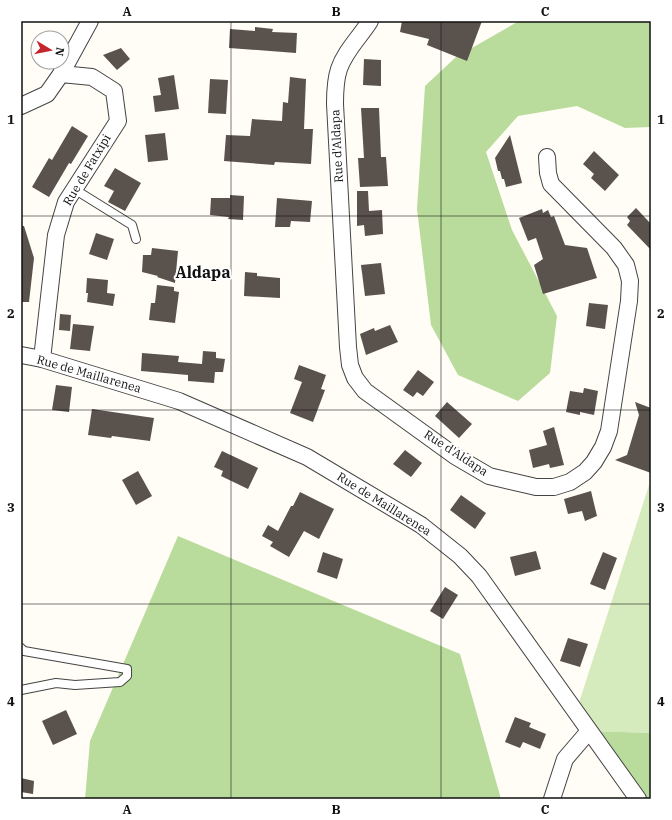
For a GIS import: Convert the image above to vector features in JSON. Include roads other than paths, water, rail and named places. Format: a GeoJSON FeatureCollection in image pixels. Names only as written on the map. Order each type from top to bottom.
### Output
{"type":"FeatureCollection","features":[{"type":"Feature","properties":{"kind":"street"},"geometry":{"type":"LineString","coordinates":[[21,106],[46,94],[61,74],[90,21]]}},
{"type":"Feature","properties":{"kind":"street","name":"Rue d'Aldapa"},"geometry":{"type":"LineString","coordinates":[[370,21],[345,56],[339,70],[335,86],[347,340],[350,365],[355,378],[365,391],[455,456],[489,476],[536,487],[554,486],[570,482],[585,472],[594,462],[603,447],[609,431],[629,301],[630,281],[626,265],[614,248],[552,184],[548,173],[547,157]]}},
{"type":"Feature","properties":{"kind":"street","name":"Rue de Fatxipi"},"geometry":{"type":"LineString","coordinates":[[42,359],[56,235],[66,202],[118,121],[114,91],[92,77],[61,74]]}},
{"type":"Feature","properties":{"kind":"street","name":"Rue de Maillarenea"},"geometry":{"type":"LineString","coordinates":[[21,355],[42,359],[179,401],[307,457],[421,525],[460,556],[479,576],[638,799]]}},
{"type":"Feature","properties":{"kind":"street"},"geometry":{"type":"LineString","coordinates":[[552,799],[565,759],[589,731]]}},
{"type":"Feature","properties":{"kind":"lane"},"geometry":{"type":"LineString","coordinates":[[74,189],[132,225],[136,239]]}},
{"type":"Feature","properties":{"kind":"lane"},"geometry":{"type":"LineString","coordinates":[[21,648],[24,651],[127,669],[127,676],[120,682],[75,685],[56,683],[21,690]]}},
{"type":"Feature","properties":{"kind":"district","name":"Aldapa"},"geometry":{"type":"Point","coordinates":[203,272]}}]}
